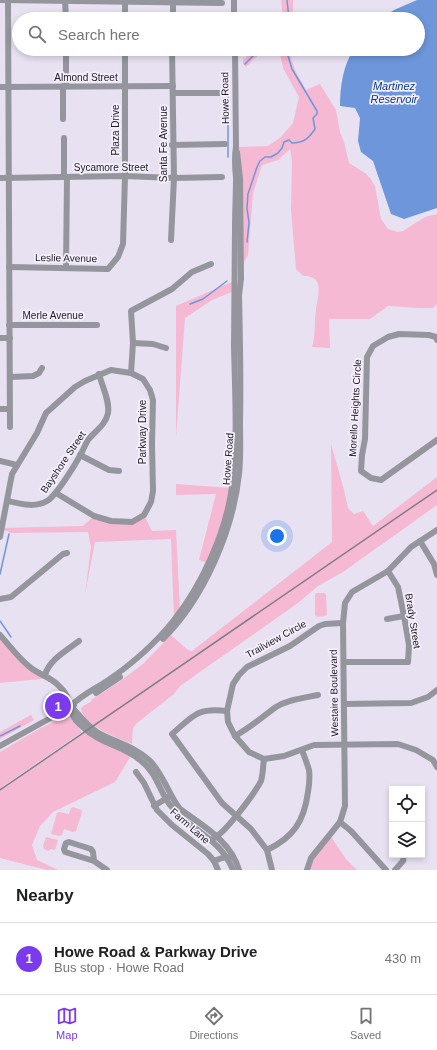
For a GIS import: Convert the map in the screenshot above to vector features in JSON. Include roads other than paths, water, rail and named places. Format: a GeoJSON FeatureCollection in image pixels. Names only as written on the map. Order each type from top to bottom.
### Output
{"type":"FeatureCollection","features":[{"type":"Feature","properties":{"kind":"street"},"geometry":{"type":"LineString","coordinates":[[0,0],[222,2]]}},
{"type":"Feature","properties":{"kind":"street"},"geometry":{"type":"LineString","coordinates":[[8,0],[10,427]]}},
{"type":"Feature","properties":{"kind":"street"},"geometry":{"type":"LineString","coordinates":[[65,0],[66,12]]}},
{"type":"Feature","properties":{"kind":"street"},"geometry":{"type":"LineString","coordinates":[[125,0],[125,12]]}},
{"type":"Feature","properties":{"kind":"street"},"geometry":{"type":"LineString","coordinates":[[234,0],[234,12]]}},
{"type":"Feature","properties":{"kind":"street"},"geometry":{"type":"LineString","coordinates":[[173,1],[173,12]]}},
{"type":"Feature","properties":{"kind":"street"},"geometry":{"type":"LineString","coordinates":[[63,119],[66,56]]}},
{"type":"Feature","properties":{"kind":"street","name":"Plaza Drive"},"geometry":{"type":"LineString","coordinates":[[118,257],[123,244],[125,176],[125,56]]}},
{"type":"Feature","properties":{"kind":"street","name":"Santa Fe Avenue"},"geometry":{"type":"LineString","coordinates":[[171,240],[174,178],[172,145],[172,56]]}},
{"type":"Feature","properties":{"kind":"street","name":"Howe Road"},"geometry":{"type":"LineString","coordinates":[[0,746],[71,706],[76,700],[106,682],[134,661],[156,640],[174,620],[194,590],[208,563],[220,531],[232,488],[235,444],[233,295],[236,178],[234,156],[236,146],[235,56]]}},
{"type":"Feature","properties":{"kind":"street","name":"Almond Street"},"geometry":{"type":"LineString","coordinates":[[0,87],[125,87],[224,93]]}},
{"type":"Feature","properties":{"kind":"street"},"geometry":{"type":"LineString","coordinates":[[64,138],[66,268]]}},
{"type":"Feature","properties":{"kind":"street"},"geometry":{"type":"LineString","coordinates":[[172,145],[225,144]]}},
{"type":"Feature","properties":{"kind":"street","name":"Sycamore Street"},"geometry":{"type":"LineString","coordinates":[[0,178],[125,176],[174,178],[222,177]]}},
{"type":"Feature","properties":{"kind":"street","name":"Leslie Avenue"},"geometry":{"type":"LineString","coordinates":[[9,267],[108,269],[118,257]]}},
{"type":"Feature","properties":{"kind":"street"},"geometry":{"type":"LineString","coordinates":[[0,537],[12,474],[37,433],[46,413],[75,387],[99,374],[111,370],[131,372],[133,343],[131,311],[172,289],[192,272],[210,264]]}},
{"type":"Feature","properties":{"kind":"street","name":"Merle Avenue"},"geometry":{"type":"LineString","coordinates":[[9,325],[96,325]]}},
{"type":"Feature","properties":{"kind":"street","name":"Morello Heights Circle"},"geometry":{"type":"LineString","coordinates":[[437,340],[436,337],[429,335],[399,334],[388,337],[373,346],[367,357],[365,439],[361,471],[371,478],[381,480],[437,440]]}},
{"type":"Feature","properties":{"kind":"street"},"geometry":{"type":"LineString","coordinates":[[0,338],[10,338]]}},
{"type":"Feature","properties":{"kind":"street"},"geometry":{"type":"LineString","coordinates":[[133,343],[153,344],[166,348]]}},
{"type":"Feature","properties":{"kind":"street"},"geometry":{"type":"LineString","coordinates":[[10,377],[33,376],[39,373],[42,368]]}},
{"type":"Feature","properties":{"kind":"street","name":"Parkway Drive"},"geometry":{"type":"LineString","coordinates":[[56,493],[94,516],[111,521],[132,522],[144,515],[151,502],[153,491],[153,400],[150,390],[143,379],[131,372]]}},
{"type":"Feature","properties":{"kind":"street","name":"Bayshore Street"},"geometry":{"type":"LineString","coordinates":[[8,501],[28,505],[39,505],[48,501],[56,493],[88,441],[101,426],[108,414],[107,400],[99,374]]}},
{"type":"Feature","properties":{"kind":"street"},"geometry":{"type":"LineString","coordinates":[[0,409],[9,409]]}},
{"type":"Feature","properties":{"kind":"street"},"geometry":{"type":"LineString","coordinates":[[80,455],[109,470],[119,471]]}},
{"type":"Feature","properties":{"kind":"street"},"geometry":{"type":"LineString","coordinates":[[0,461],[17,465]]}},
{"type":"Feature","properties":{"kind":"street","name":"Westaire Boulevard"},"geometry":{"type":"LineString","coordinates":[[307,870],[310,858],[340,822],[345,806],[343,623],[345,603],[352,592],[388,571],[411,547],[437,530]]}},
{"type":"Feature","properties":{"kind":"street"},"geometry":{"type":"LineString","coordinates":[[420,541],[434,564],[437,574]]}},
{"type":"Feature","properties":{"kind":"street"},"geometry":{"type":"LineString","coordinates":[[0,599],[11,598],[63,554],[67,553]]}},
{"type":"Feature","properties":{"kind":"street","name":"Brady Street"},"geometry":{"type":"LineString","coordinates":[[344,662],[408,662],[409,645],[398,587],[388,571]]}},
{"type":"Feature","properties":{"kind":"street"},"geometry":{"type":"LineString","coordinates":[[387,619],[404,616]]}},
{"type":"Feature","properties":{"kind":"street","name":"Trailview Circle"},"geometry":{"type":"LineString","coordinates":[[264,759],[249,752],[235,736],[228,722],[227,711],[233,684],[247,667],[290,646],[319,626],[343,623]]}},
{"type":"Feature","properties":{"kind":"street"},"geometry":{"type":"LineString","coordinates":[[0,634],[32,669],[60,686],[68,699],[71,706],[71,712],[76,720],[91,735],[107,744],[132,754],[146,765],[179,815],[220,848],[227,857],[233,870]]}},
{"type":"Feature","properties":{"kind":"street"},"geometry":{"type":"LineString","coordinates":[[45,676],[46,670],[51,664],[79,640]]}},
{"type":"Feature","properties":{"kind":"street"},"geometry":{"type":"LineString","coordinates":[[344,704],[411,703],[428,697],[437,690]]}},
{"type":"Feature","properties":{"kind":"street"},"geometry":{"type":"LineString","coordinates":[[235,736],[247,730],[276,707],[292,700],[318,695]]}},
{"type":"Feature","properties":{"kind":"street"},"geometry":{"type":"LineString","coordinates":[[227,711],[208,709],[196,713],[172,734],[222,803],[252,829],[267,850],[272,870]]}},
{"type":"Feature","properties":{"kind":"street"},"geometry":{"type":"LineString","coordinates":[[207,837],[217,837],[253,795],[262,779],[264,759],[284,756],[314,745],[398,744],[416,750],[433,760],[437,767]]}},
{"type":"Feature","properties":{"kind":"street"},"geometry":{"type":"LineString","coordinates":[[267,850],[280,844],[289,836],[298,824],[306,808],[309,772],[302,750]]}},
{"type":"Feature","properties":{"kind":"street"},"geometry":{"type":"LineString","coordinates":[[433,760],[437,754]]}},
{"type":"Feature","properties":{"kind":"street","name":"Farm Lane"},"geometry":{"type":"LineString","coordinates":[[136,772],[144,783],[154,806],[172,825],[208,854],[214,861],[218,870]]}},
{"type":"Feature","properties":{"kind":"street"},"geometry":{"type":"LineString","coordinates":[[168,797],[180,809],[217,837],[229,849],[234,857],[238,870]]}},
{"type":"Feature","properties":{"kind":"street","name":"Farm Lane"},"geometry":{"type":"LineString","coordinates":[[154,806],[168,797]]}},
{"type":"Feature","properties":{"kind":"street"},"geometry":{"type":"LineString","coordinates":[[340,822],[351,831],[386,870]]}},
{"type":"Feature","properties":{"kind":"street"},"geometry":{"type":"LineString","coordinates":[[94,861],[91,848],[69,842],[66,843],[64,849],[65,852],[94,861],[107,870]]}},
{"type":"Feature","properties":{"kind":"street"},"geometry":{"type":"LineString","coordinates":[[214,861],[227,857],[234,857]]}},
{"type":"Feature","properties":{"kind":"street"},"geometry":{"type":"LineString","coordinates":[[395,870],[403,861],[404,858]]}},
{"type":"Feature","properties":{"kind":"water","name":"Martinez Reservoir"},"geometry":{"type":"Polygon","coordinates":[[[417,0],[437,0],[437,208],[404,219],[391,214],[373,161],[361,152],[358,141],[360,118],[355,108],[340,106],[342,84],[350,56],[425,56],[425,12],[391,12],[417,0]]]}},
{"type":"Feature","properties":{"kind":"waterway"},"geometry":{"type":"LineString","coordinates":[[287,0],[288,12]]}},
{"type":"Feature","properties":{"kind":"waterway"},"geometry":{"type":"LineString","coordinates":[[245,64],[253,56]]}},
{"type":"Feature","properties":{"kind":"waterway"},"geometry":{"type":"LineString","coordinates":[[247,242],[249,223],[247,208],[248,194],[260,161],[265,157],[271,157],[278,153],[284,142],[289,140],[292,143],[303,141],[315,129],[313,118],[317,114],[317,111],[292,69],[288,56]]}},
{"type":"Feature","properties":{"kind":"waterway"},"geometry":{"type":"LineString","coordinates":[[228,76],[228,157]]}},
{"type":"Feature","properties":{"kind":"waterway"},"geometry":{"type":"LineString","coordinates":[[190,304],[203,299],[227,281]]}},
{"type":"Feature","properties":{"kind":"waterway"},"geometry":{"type":"LineString","coordinates":[[0,574],[9,534]]}},
{"type":"Feature","properties":{"kind":"waterway"},"geometry":{"type":"LineString","coordinates":[[0,621],[11,637]]}},
{"type":"Feature","properties":{"kind":"waterway"},"geometry":{"type":"LineString","coordinates":[[0,736],[20,726]]}},
{"type":"Feature","properties":{"kind":"railway"},"geometry":{"type":"LineString","coordinates":[[0,790],[437,490]]}},
{"type":"Feature","properties":{"kind":"place","name":"Howe Road & Parkway Drive"},"geometry":{"type":"Point","coordinates":[58,706]}}]}
